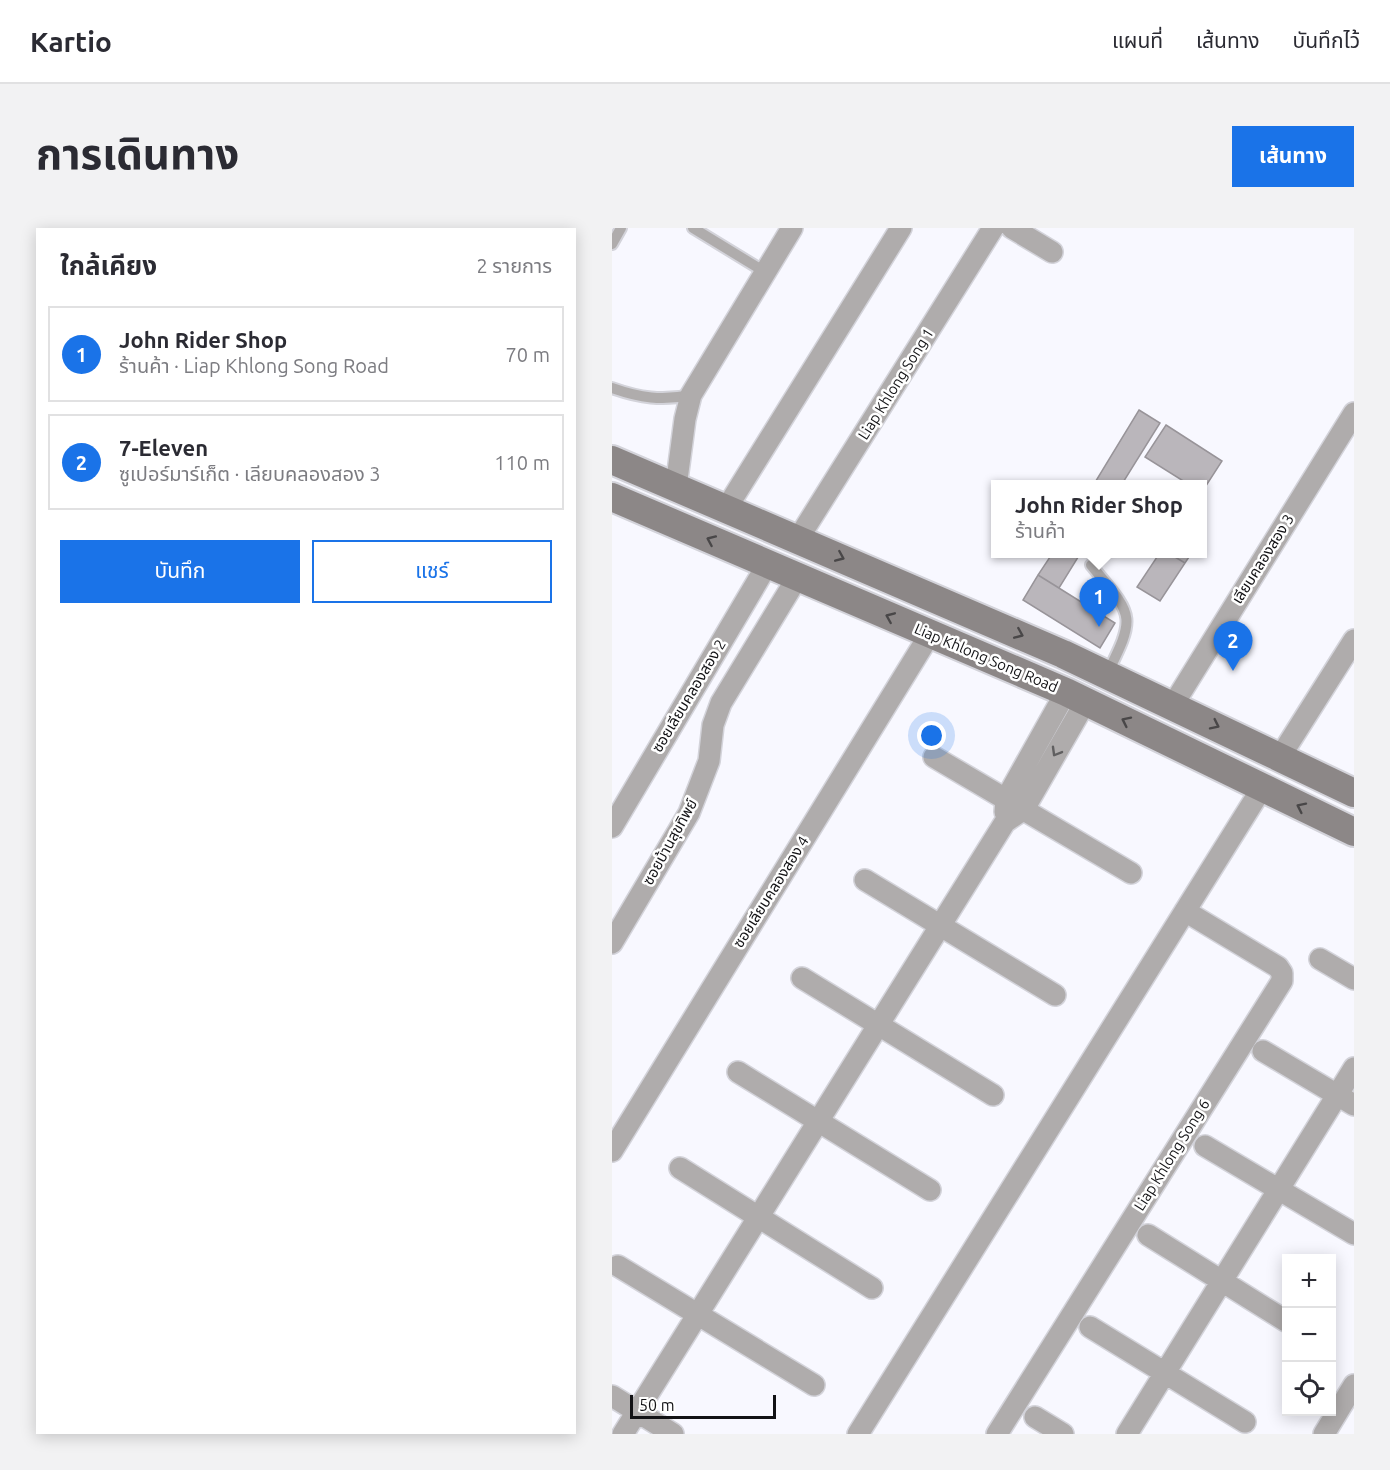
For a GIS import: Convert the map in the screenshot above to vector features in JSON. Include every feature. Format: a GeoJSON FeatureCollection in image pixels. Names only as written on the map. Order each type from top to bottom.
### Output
{"type":"FeatureCollection","features":[{"type":"Feature","properties":{"kind":"main road"},"geometry":{"type":"LineString","coordinates":[[612,460],[1064,654],[1354,793]]}},
{"type":"Feature","properties":{"kind":"main road","name":"Liap Khlong Song Road"},"geometry":{"type":"LineString","coordinates":[[612,497],[1067,692],[1354,832]]}},
{"type":"Feature","properties":{"kind":"main road"},"geometry":{"type":"LineString","coordinates":[[1064,654],[1067,692]]}},
{"type":"Feature","properties":{"kind":"street"},"geometry":{"type":"LineString","coordinates":[[676,487],[685,419],[692,395],[792,228]]}},
{"type":"Feature","properties":{"kind":"street"},"geometry":{"type":"LineString","coordinates":[[726,508],[901,228]]}},
{"type":"Feature","properties":{"kind":"street","name":"Liap Khlong Song 1"},"geometry":{"type":"LineString","coordinates":[[798,539],[993,228]]}},
{"type":"Feature","properties":{"kind":"street"},"geometry":{"type":"LineString","coordinates":[[1012,228],[1052,252]]}},
{"type":"Feature","properties":{"kind":"street","name":"เลียบคลองสอง 3"},"geometry":{"type":"LineString","coordinates":[[1173,705],[1354,413]]}},
{"type":"Feature","properties":{"kind":"street","name":"ซอยเลียบคลองสอง 2"},"geometry":{"type":"LineString","coordinates":[[612,826],[767,565]]}},
{"type":"Feature","properties":{"kind":"street","name":"ซอยบ้านสุขทิพย์"},"geometry":{"type":"LineString","coordinates":[[612,943],[689,813],[709,761],[713,725],[721,703],[797,578]]}},
{"type":"Feature","properties":{"kind":"street","name":"ซอยเลียบคลองสอง 4"},"geometry":{"type":"LineString","coordinates":[[612,1151],[930,634]]}},
{"type":"Feature","properties":{"kind":"street"},"geometry":{"type":"LineString","coordinates":[[1280,757],[1354,640]]}},
{"type":"Feature","properties":{"kind":"street"},"geometry":{"type":"LineString","coordinates":[[623,1434],[1005,822],[1067,692]]}},
{"type":"Feature","properties":{"kind":"street"},"geometry":{"type":"LineString","coordinates":[[934,757],[1131,873]]}},
{"type":"Feature","properties":{"kind":"street"},"geometry":{"type":"LineString","coordinates":[[858,1434],[1263,788]]}},
{"type":"Feature","properties":{"kind":"street"},"geometry":{"type":"LineString","coordinates":[[865,880],[1055,995]]}},
{"type":"Feature","properties":{"kind":"street","name":"Liap Khlong Song 6"},"geometry":{"type":"LineString","coordinates":[[997,1434],[1281,981],[1282,973],[1278,967],[1185,911]]}},
{"type":"Feature","properties":{"kind":"street"},"geometry":{"type":"LineString","coordinates":[[1320,959],[1354,979]]}},
{"type":"Feature","properties":{"kind":"street"},"geometry":{"type":"LineString","coordinates":[[802,978],[993,1095]]}},
{"type":"Feature","properties":{"kind":"street"},"geometry":{"type":"LineString","coordinates":[[1263,1051],[1346,1100]]}},
{"type":"Feature","properties":{"kind":"street"},"geometry":{"type":"LineString","coordinates":[[1127,1434],[1279,1190],[1346,1100],[1354,1068]]}},
{"type":"Feature","properties":{"kind":"street"},"geometry":{"type":"LineString","coordinates":[[738,1071],[930,1190]]}},
{"type":"Feature","properties":{"kind":"street"},"geometry":{"type":"LineString","coordinates":[[1205,1146],[1354,1234]]}},
{"type":"Feature","properties":{"kind":"street"},"geometry":{"type":"LineString","coordinates":[[680,1168],[872,1288]]}},
{"type":"Feature","properties":{"kind":"street"},"geometry":{"type":"LineString","coordinates":[[1148,1235],[1282,1318]]}},
{"type":"Feature","properties":{"kind":"street"},"geometry":{"type":"LineString","coordinates":[[618,1266],[814,1385]]}},
{"type":"Feature","properties":{"kind":"street"},"geometry":{"type":"LineString","coordinates":[[1090,1327],[1245,1422]]}},
{"type":"Feature","properties":{"kind":"street"},"geometry":{"type":"LineString","coordinates":[[1324,1434],[1354,1385]]}},
{"type":"Feature","properties":{"kind":"street"},"geometry":{"type":"LineString","coordinates":[[612,1396],[673,1434]]}},
{"type":"Feature","properties":{"kind":"street"},"geometry":{"type":"LineString","coordinates":[[1035,1417],[1063,1434]]}},
{"type":"Feature","properties":{"kind":"lane"},"geometry":{"type":"LineString","coordinates":[[612,244],[621,228]]}},
{"type":"Feature","properties":{"kind":"lane"},"geometry":{"type":"LineString","coordinates":[[693,228],[765,272]]}},
{"type":"Feature","properties":{"kind":"lane"},"geometry":{"type":"LineString","coordinates":[[612,388],[652,399],[668,400],[692,395]]}},
{"type":"Feature","properties":{"kind":"lane"},"geometry":{"type":"LineString","coordinates":[[1091,565],[1123,604],[1128,625],[1107,674]]}},
{"type":"Feature","properties":{"kind":"building"},"geometry":{"type":"Polygon","coordinates":[[[1139,410],[1160,423],[1124,480],[1096,480],[1139,410]]]}},
{"type":"Feature","properties":{"kind":"building"},"geometry":{"type":"Polygon","coordinates":[[[1166,425],[1222,461],[1207,484],[1207,480],[1182,480],[1145,457],[1166,425]]]}},
{"type":"Feature","properties":{"kind":"building"},"geometry":{"type":"Polygon","coordinates":[[[1049,558],[1078,558],[1059,588],[1038,575],[1049,558]]]}},
{"type":"Feature","properties":{"kind":"building"},"geometry":{"type":"Polygon","coordinates":[[[1156,558],[1177,558],[1185,563],[1160,601],[1137,587],[1156,558]]]}},
{"type":"Feature","properties":{"kind":"building"},"geometry":{"type":"Polygon","coordinates":[[[1177,558],[1188,558],[1185,563],[1177,558]]]}},
{"type":"Feature","properties":{"kind":"building"},"geometry":{"type":"Polygon","coordinates":[[[1038,575],[1115,623],[1100,648],[1023,600],[1038,575]]]}},
{"type":"Feature","properties":{"kind":"place","name":"John Rider Shop"},"geometry":{"type":"Point","coordinates":[1099,627]}},
{"type":"Feature","properties":{"kind":"place","name":"7-Eleven"},"geometry":{"type":"Point","coordinates":[1233,671]}}]}
